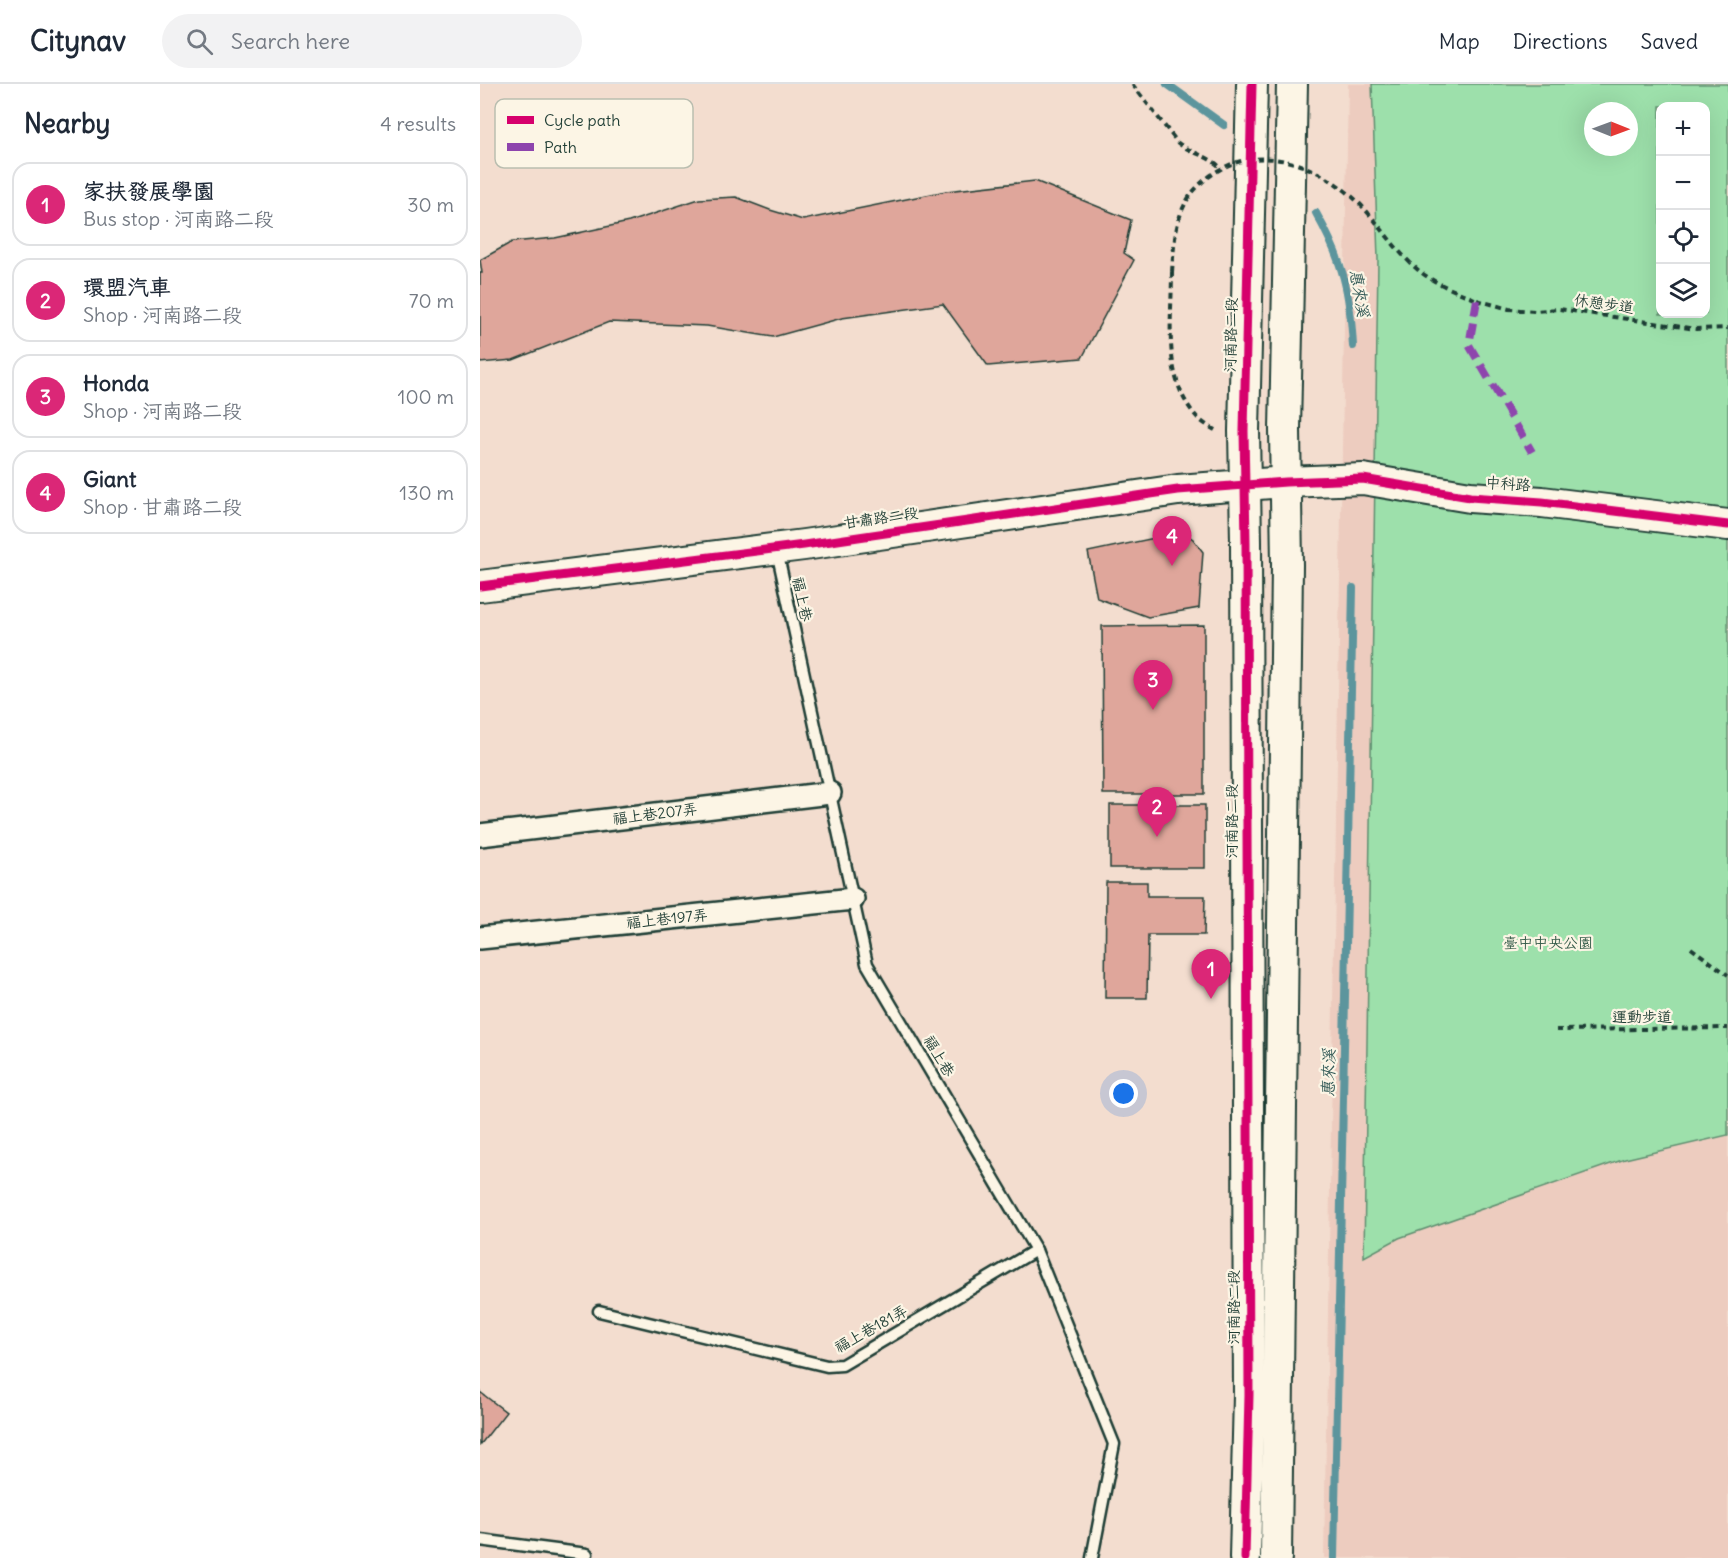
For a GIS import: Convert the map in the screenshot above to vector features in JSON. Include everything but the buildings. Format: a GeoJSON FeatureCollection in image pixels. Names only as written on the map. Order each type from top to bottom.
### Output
{"type":"FeatureCollection","features":[{"type":"Feature","properties":{"kind":"street","name":"河南路二段"},"geometry":{"type":"LineString","coordinates":[[1245,1558],[1249,1371],[1244,404],[1252,84]]}},
{"type":"Feature","properties":{"kind":"street"},"geometry":{"type":"LineString","coordinates":[[1276,1558],[1287,565],[1285,418],[1292,84]]}},
{"type":"Feature","properties":{"kind":"street","name":"中科路"},"geometry":{"type":"LineString","coordinates":[[1286,482],[1363,479],[1470,497],[1542,502],[1728,525]]}},
{"type":"Feature","properties":{"kind":"street","name":"甘肅路二段"},"geometry":{"type":"LineString","coordinates":[[480,586],[776,548],[1178,490],[1286,482]]}},
{"type":"Feature","properties":{"kind":"street","name":"福上巷207弄"},"geometry":{"type":"LineString","coordinates":[[480,835],[830,793]]}},
{"type":"Feature","properties":{"kind":"street","name":"福上巷197弄"},"geometry":{"type":"LineString","coordinates":[[480,939],[853,899]]}},
{"type":"Feature","properties":{"kind":"lane","name":"福上巷"},"geometry":{"type":"LineString","coordinates":[[776,548],[867,964],[1036,1250],[1114,1444],[1092,1558]]}},
{"type":"Feature","properties":{"kind":"lane","name":"福上巷181弄"},"geometry":{"type":"LineString","coordinates":[[599,1311],[827,1366],[842,1365],[1036,1250]]}},
{"type":"Feature","properties":{"kind":"lane"},"geometry":{"type":"LineString","coordinates":[[480,1540],[587,1554]]}},
{"type":"Feature","properties":{"kind":"path"},"geometry":{"type":"LineString","coordinates":[[1132,84],[1178,142],[1188,150],[1208,157],[1222,169]]}},
{"type":"Feature","properties":{"kind":"path"},"geometry":{"type":"LineString","coordinates":[[1691,948],[1728,975]]}},
{"type":"Feature","properties":{"kind":"shaded area","name":"臺中中央公園"},"geometry":{"type":"Polygon","coordinates":[[[1348,84],[1728,84],[1728,1558],[1324,1558],[1348,84]]]}},
{"type":"Feature","properties":{"kind":"green space","name":"臺中中央公園"},"geometry":{"type":"Polygon","coordinates":[[[1372,84],[1728,84],[1728,1135],[1625,1159],[1399,1238],[1364,1257],[1378,259],[1372,84]]]}},
{"type":"Feature","properties":{"kind":"waterway","name":"惠來溪"},"geometry":{"type":"LineString","coordinates":[[1167,84],[1224,125]]}},
{"type":"Feature","properties":{"kind":"waterway","name":"惠來溪"},"geometry":{"type":"LineString","coordinates":[[1316,213],[1333,246],[1344,277],[1350,309],[1353,346]]}},
{"type":"Feature","properties":{"kind":"waterway","name":"惠來溪"},"geometry":{"type":"LineString","coordinates":[[1334,1558],[1353,588]]}},
{"type":"Feature","properties":{"kind":"marked path"},"geometry":{"type":"LineString","coordinates":[[1477,300],[1469,345],[1532,452]]}},
{"type":"Feature","properties":{"kind":"cycle path"},"geometry":{"type":"LineString","coordinates":[[1245,1558],[1249,1395],[1244,431],[1252,84]]}},
{"type":"Feature","properties":{"kind":"cycle path"},"geometry":{"type":"LineString","coordinates":[[480,586],[804,545],[1178,490],[1286,482],[1363,479],[1470,497],[1542,502],[1728,525]]}},
{"type":"Feature","properties":{"kind":"place","name":"Giant"},"geometry":{"type":"Point","coordinates":[1172,566]}},
{"type":"Feature","properties":{"kind":"place","name":"Honda"},"geometry":{"type":"Point","coordinates":[1153,710]}},
{"type":"Feature","properties":{"kind":"place","name":"環盟汽車"},"geometry":{"type":"Point","coordinates":[1157,837]}},
{"type":"Feature","properties":{"kind":"place","name":"家扶發展學園"},"geometry":{"type":"Point","coordinates":[1211,999]}}]}
